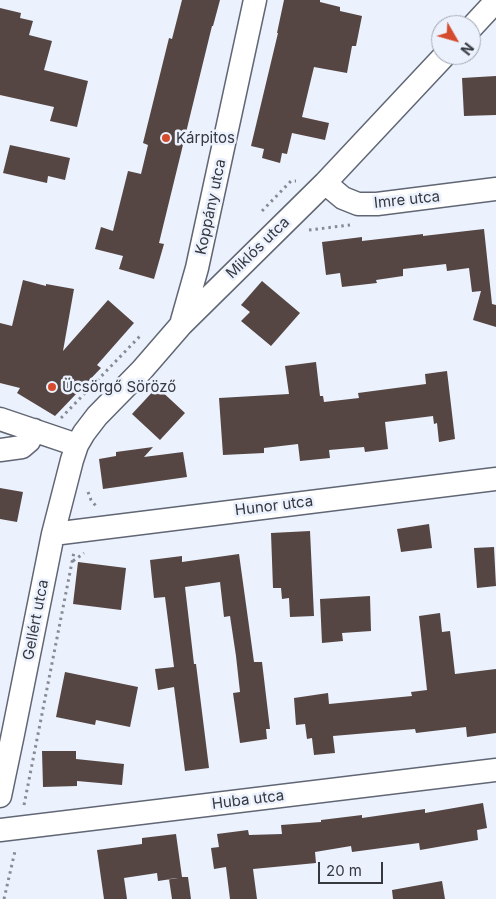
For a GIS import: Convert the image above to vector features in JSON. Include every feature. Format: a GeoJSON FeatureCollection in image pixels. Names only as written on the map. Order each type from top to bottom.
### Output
{"type":"FeatureCollection","features":[{"type":"Feature","properties":{"kind":"street","name":"Koppány utca"},"geometry":{"type":"LineString","coordinates":[[181,325],[197,268],[255,0]]}},
{"type":"Feature","properties":{"kind":"street"},"geometry":{"type":"LineString","coordinates":[[481,17],[496,1]]}},
{"type":"Feature","properties":{"kind":"street","name":"Miklós utca"},"geometry":{"type":"LineString","coordinates":[[77,445],[97,416],[142,370],[181,325],[325,183],[436,65]]}},
{"type":"Feature","properties":{"kind":"street","name":"Imre utca"},"geometry":{"type":"LineString","coordinates":[[325,183],[344,198],[358,204],[377,204],[496,190]]}},
{"type":"Feature","properties":{"kind":"street"},"geometry":{"type":"LineString","coordinates":[[0,419],[77,445]]}},
{"type":"Feature","properties":{"kind":"street"},"geometry":{"type":"LineString","coordinates":[[0,450],[22,447],[29,441],[44,434]]}},
{"type":"Feature","properties":{"kind":"street","name":"Gellért utca"},"geometry":{"type":"LineString","coordinates":[[0,796],[7,735],[53,534],[77,445]]}},
{"type":"Feature","properties":{"kind":"street","name":"Hunor utca"},"geometry":{"type":"LineString","coordinates":[[53,534],[496,479]]}},
{"type":"Feature","properties":{"kind":"street","name":"Huba utca"},"geometry":{"type":"LineString","coordinates":[[10,828],[496,770]]}},
{"type":"Feature","properties":{"kind":"path"},"geometry":{"type":"LineString","coordinates":[[44,434],[143,332]]}},
{"type":"Feature","properties":{"kind":"path"},"geometry":{"type":"LineString","coordinates":[[85,497],[87,488]]}},
{"type":"Feature","properties":{"kind":"path"},"geometry":{"type":"LineString","coordinates":[[4,899],[10,828],[79,531]]}},
{"type":"Feature","properties":{"kind":"building"},"geometry":{"type":"Polygon","coordinates":[[[182,0],[220,0],[159,243],[164,244],[154,279],[119,269],[123,256],[95,249],[101,227],[113,231],[128,171],[141,174],[148,145],[143,143],[169,38],[172,39],[182,0]]]}},
{"type":"Feature","properties":{"kind":"building"},"geometry":{"type":"Polygon","coordinates":[[[284,0],[320,0],[320,2],[340,7],[340,11],[362,16],[356,46],[352,46],[347,73],[314,67],[302,117],[329,123],[325,140],[292,133],[287,154],[282,153],[280,163],[262,158],[264,149],[251,146],[284,0]]]}},
{"type":"Feature","properties":{"kind":"building"},"geometry":{"type":"Polygon","coordinates":[[[0,8],[21,13],[20,18],[33,21],[29,35],[52,41],[44,70],[88,81],[77,127],[50,121],[54,107],[0,95],[0,8]]]}},
{"type":"Feature","properties":{"kind":"building"},"geometry":{"type":"Polygon","coordinates":[[[496,76],[496,115],[464,116],[462,78],[496,76]]]}},
{"type":"Feature","properties":{"kind":"building"},"geometry":{"type":"Polygon","coordinates":[[[10,145],[70,158],[65,180],[48,176],[47,183],[3,173],[10,145]]]}},
{"type":"Feature","properties":{"kind":"building"},"geometry":{"type":"Polygon","coordinates":[[[484,229],[492,304],[496,305],[496,327],[473,320],[481,291],[472,292],[469,268],[447,271],[446,264],[403,269],[403,276],[376,280],[377,283],[342,287],[340,273],[326,275],[322,242],[362,237],[362,241],[484,229]]]}},
{"type":"Feature","properties":{"kind":"building"},"geometry":{"type":"Polygon","coordinates":[[[23,280],[46,286],[46,284],[74,289],[63,351],[108,300],[134,323],[97,365],[101,368],[55,416],[17,393],[20,388],[0,383],[0,323],[12,326],[23,280]]]}},
{"type":"Feature","properties":{"kind":"building"},"geometry":{"type":"Polygon","coordinates":[[[262,281],[300,313],[271,346],[241,321],[250,312],[241,305],[262,281]]]}},
{"type":"Feature","properties":{"kind":"building"},"geometry":{"type":"Polygon","coordinates":[[[316,362],[320,396],[323,396],[324,402],[359,398],[358,393],[426,384],[425,374],[447,371],[455,439],[439,442],[437,423],[434,424],[433,416],[385,422],[388,449],[365,452],[364,447],[329,450],[330,458],[300,461],[298,444],[264,448],[264,453],[223,455],[219,398],[289,394],[285,366],[316,362]]]}},
{"type":"Feature","properties":{"kind":"building"},"geometry":{"type":"Polygon","coordinates":[[[157,387],[185,413],[160,440],[132,414],[157,387]]]}},
{"type":"Feature","properties":{"kind":"building"},"geometry":{"type":"Polygon","coordinates":[[[153,447],[144,457],[183,452],[187,477],[103,489],[99,459],[116,456],[116,452],[153,447]]]}},
{"type":"Feature","properties":{"kind":"building"},"geometry":{"type":"Polygon","coordinates":[[[0,488],[23,492],[17,522],[0,519],[0,488]]]}},
{"type":"Feature","properties":{"kind":"building"},"geometry":{"type":"Polygon","coordinates":[[[429,524],[432,548],[401,552],[397,529],[429,524]]]}},
{"type":"Feature","properties":{"kind":"building"},"geometry":{"type":"Polygon","coordinates":[[[310,531],[314,616],[290,617],[289,598],[282,599],[281,588],[273,588],[271,533],[310,531]]]}},
{"type":"Feature","properties":{"kind":"building"},"geometry":{"type":"Polygon","coordinates":[[[494,547],[496,586],[477,588],[474,548],[494,547]]]}},
{"type":"Feature","properties":{"kind":"building"},"geometry":{"type":"Polygon","coordinates":[[[239,554],[254,662],[262,662],[270,729],[266,729],[267,739],[240,743],[233,693],[240,692],[236,656],[230,616],[224,617],[220,582],[185,587],[209,768],[185,771],[174,687],[158,690],[155,669],[174,667],[165,597],[154,598],[150,560],[182,556],[182,562],[239,554]]]}},
{"type":"Feature","properties":{"kind":"building"},"geometry":{"type":"Polygon","coordinates":[[[78,562],[126,568],[121,610],[73,604],[78,562]]]}},
{"type":"Feature","properties":{"kind":"building"},"geometry":{"type":"Polygon","coordinates":[[[370,596],[371,631],[342,633],[343,641],[322,643],[320,599],[370,596]]]}},
{"type":"Feature","properties":{"kind":"building"},"geometry":{"type":"Polygon","coordinates":[[[440,613],[442,632],[450,631],[455,674],[496,669],[496,733],[467,737],[466,727],[416,733],[415,729],[333,736],[335,753],[314,755],[312,738],[307,739],[305,724],[296,725],[294,698],[328,693],[329,704],[412,696],[411,692],[427,690],[419,616],[440,613]]]}},
{"type":"Feature","properties":{"kind":"building"},"geometry":{"type":"Polygon","coordinates":[[[65,672],[138,687],[130,727],[96,720],[95,725],[56,717],[65,672]]]}},
{"type":"Feature","properties":{"kind":"building"},"geometry":{"type":"Polygon","coordinates":[[[42,751],[76,751],[76,759],[124,764],[122,785],[77,781],[77,786],[43,787],[42,751]]]}},
{"type":"Feature","properties":{"kind":"building"},"geometry":{"type":"Polygon","coordinates":[[[483,803],[487,828],[477,830],[478,840],[420,850],[419,843],[352,852],[351,846],[315,852],[316,863],[253,869],[257,899],[230,899],[226,867],[214,869],[211,848],[219,847],[217,834],[248,830],[249,835],[282,834],[281,825],[321,822],[321,820],[362,815],[362,818],[425,809],[425,813],[483,803]]]}},
{"type":"Feature","properties":{"kind":"building"},"geometry":{"type":"Polygon","coordinates":[[[176,834],[182,877],[188,877],[191,899],[172,899],[169,879],[158,881],[157,873],[124,878],[127,899],[104,899],[97,850],[142,844],[142,838],[176,834]]]}},
{"type":"Feature","properties":{"kind":"building"},"geometry":{"type":"Polygon","coordinates":[[[442,881],[445,899],[393,899],[392,890],[442,881]]]}},
{"type":"Feature","properties":{"kind":"place","name":"Kárpitos"},"geometry":{"type":"Point","coordinates":[166,138]}},
{"type":"Feature","properties":{"kind":"place","name":"Ücsörgő Söröző"},"geometry":{"type":"Point","coordinates":[52,387]}}]}
